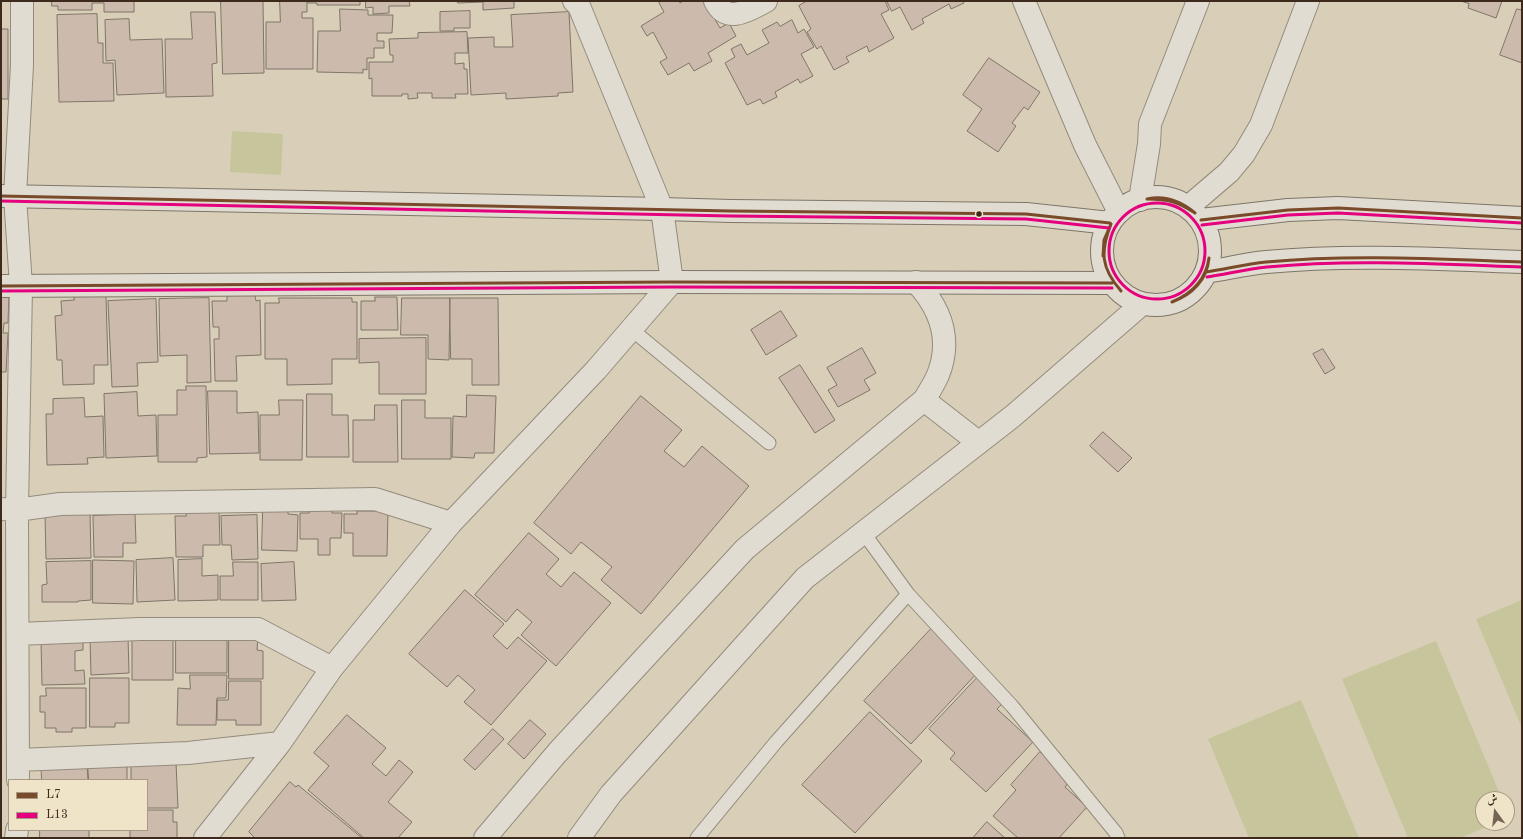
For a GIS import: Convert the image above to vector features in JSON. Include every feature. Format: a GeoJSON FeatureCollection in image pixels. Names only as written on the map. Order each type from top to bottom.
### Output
{"type":"FeatureCollection","features":[{"type":"Feature","properties":{"kind":"street"},"geometry":{"type":"LineString","coordinates":[[22,1],[22,65],[8,196],[11,286],[9,510],[18,634],[18,770],[280,743]]}},
{"type":"Feature","properties":{"kind":"street"},"geometry":{"type":"LineString","coordinates":[[205,838],[280,743],[332,668],[451,523],[596,370],[672,282],[662,209],[579,6],[574,1]]}},
{"type":"Feature","properties":{"kind":"street"},"geometry":{"type":"LineString","coordinates":[[715,1],[718,6],[726,12],[734,14],[742,14],[766,1]]}},
{"type":"Feature","properties":{"kind":"street"},"geometry":{"type":"LineString","coordinates":[[1024,1],[1115,217]]}},
{"type":"Feature","properties":{"kind":"street"},"geometry":{"type":"LineString","coordinates":[[1140,200],[1149,144],[1150,124],[1198,1]]}},
{"type":"Feature","properties":{"kind":"street"},"geometry":{"type":"LineString","coordinates":[[1195,214],[1244,154],[1261,125],[1308,1]]}},
{"type":"Feature","properties":{"kind":"street"},"geometry":{"type":"LineString","coordinates":[[8,196],[731,211],[1026,214],[1115,217]]}},
{"type":"Feature","properties":{"kind":"street"},"geometry":{"type":"LineString","coordinates":[[1157,197],[1173,200],[1195,214],[1207,232],[1211,245],[1210,259],[1206,272],[1198,285],[1187,296],[1173,303],[1158,305],[1142,304],[1131,299],[1120,292],[1112,283],[1105,268],[1102,253],[1104,237],[1115,217],[1129,205],[1140,200],[1157,197]]}},
{"type":"Feature","properties":{"kind":"street"},"geometry":{"type":"LineString","coordinates":[[1195,214],[1338,208],[1522,218]]}},
{"type":"Feature","properties":{"kind":"street"},"geometry":{"type":"LineString","coordinates":[[1206,272],[1264,262],[1304,259],[1412,258],[1522,262]]}},
{"type":"Feature","properties":{"kind":"street"},"geometry":{"type":"LineString","coordinates":[[11,286],[672,282],[1112,283]]}},
{"type":"Feature","properties":{"kind":"street"},"geometry":{"type":"LineString","coordinates":[[485,838],[557,753],[744,549],[924,400],[937,376],[942,362],[944,334],[941,319],[935,305],[927,293],[916,282]]}},
{"type":"Feature","properties":{"kind":"street"},"geometry":{"type":"LineString","coordinates":[[579,838],[611,794],[805,578],[1012,416],[1142,304]]}},
{"type":"Feature","properties":{"kind":"street"},"geometry":{"type":"LineString","coordinates":[[924,400],[978,442]]}},
{"type":"Feature","properties":{"kind":"street"},"geometry":{"type":"LineString","coordinates":[[9,510],[60,504],[375,499],[451,523]]}},
{"type":"Feature","properties":{"kind":"street"},"geometry":{"type":"LineString","coordinates":[[18,634],[140,629],[258,629],[332,668]]}},
{"type":"Feature","properties":{"kind":"lane"},"geometry":{"type":"LineString","coordinates":[[631,329],[769,443]]}},
{"type":"Feature","properties":{"kind":"lane"},"geometry":{"type":"LineString","coordinates":[[864,532],[908,594],[1012,706],[1116,833],[1118,838]]}},
{"type":"Feature","properties":{"kind":"lane"},"geometry":{"type":"LineString","coordinates":[[697,838],[776,742],[908,594]]}},
{"type":"Feature","properties":{"kind":"shaded area"},"geometry":{"type":"Polygon","coordinates":[[[232,131],[283,134],[281,175],[230,172],[232,131]]]}},
{"type":"Feature","properties":{"kind":"shaded area"},"geometry":{"type":"Polygon","coordinates":[[[1522,600],[1522,728],[1476,619],[1522,600]]]}},
{"type":"Feature","properties":{"kind":"shaded area"},"geometry":{"type":"Polygon","coordinates":[[[1436,641],[1499,791],[1475,791],[1475,831],[1477,831],[1460,838],[1408,838],[1342,679],[1436,641]]]}},
{"type":"Feature","properties":{"kind":"shaded area"},"geometry":{"type":"Polygon","coordinates":[[[1301,700],[1359,838],[1249,838],[1208,739],[1301,700]]]}},
{"type":"Feature","properties":{"kind":"building"},"geometry":{"type":"Polygon","coordinates":[[[52,1],[134,1],[134,12],[104,12],[104,3],[92,3],[92,10],[58,10],[58,6],[52,6],[52,1]]]}},
{"type":"Feature","properties":{"kind":"building"},"geometry":{"type":"Polygon","coordinates":[[[221,1],[263,1],[264,73],[223,74],[221,1]]]}},
{"type":"Feature","properties":{"kind":"building"},"geometry":{"type":"Polygon","coordinates":[[[280,1],[307,1],[307,12],[302,12],[302,18],[313,18],[313,69],[266,69],[266,22],[280,22],[280,1]]]}},
{"type":"Feature","properties":{"kind":"building"},"geometry":{"type":"Polygon","coordinates":[[[308,1],[360,1],[360,5],[317,5],[317,3],[308,3],[308,1]]]}},
{"type":"Feature","properties":{"kind":"building"},"geometry":{"type":"Polygon","coordinates":[[[366,1],[409,1],[410,6],[389,6],[389,13],[373,14],[373,7],[366,8],[366,1]]]}},
{"type":"Feature","properties":{"kind":"building"},"geometry":{"type":"Polygon","coordinates":[[[458,1],[514,1],[514,8],[483,10],[483,2],[458,3],[458,1]]]}},
{"type":"Feature","properties":{"kind":"building"},"geometry":{"type":"Polygon","coordinates":[[[662,1],[679,1],[680,3],[683,1],[712,1],[706,4],[720,28],[729,23],[736,36],[708,53],[712,61],[694,71],[689,63],[668,75],[660,62],[667,58],[653,32],[647,36],[641,26],[664,12],[659,3],[662,1]]]}},
{"type":"Feature","properties":{"kind":"building"},"geometry":{"type":"Polygon","coordinates":[[[807,1],[885,1],[889,10],[881,14],[894,38],[869,52],[867,46],[846,57],[849,62],[834,70],[821,46],[817,49],[807,32],[811,29],[799,6],[807,1]]]}},
{"type":"Feature","properties":{"kind":"building"},"geometry":{"type":"Polygon","coordinates":[[[887,1],[963,1],[964,3],[951,9],[949,4],[922,19],[924,23],[912,30],[900,7],[892,11],[887,1]]]}},
{"type":"Feature","properties":{"kind":"building"},"geometry":{"type":"Polygon","coordinates":[[[1461,1],[1502,1],[1496,18],[1468,8],[1469,4],[1461,1]]]}},
{"type":"Feature","properties":{"kind":"building"},"geometry":{"type":"Polygon","coordinates":[[[340,9],[368,10],[368,15],[393,15],[392,33],[377,33],[377,41],[384,41],[384,48],[374,48],[374,58],[367,58],[367,70],[363,69],[363,73],[317,72],[318,31],[340,31],[340,9]]]}},
{"type":"Feature","properties":{"kind":"building"},"geometry":{"type":"Polygon","coordinates":[[[1517,9],[1522,10],[1522,63],[1500,55],[1517,9]]]}},
{"type":"Feature","properties":{"kind":"building"},"geometry":{"type":"Polygon","coordinates":[[[470,11],[470,28],[454,28],[454,31],[440,31],[440,12],[470,11]]]}},
{"type":"Feature","properties":{"kind":"building"},"geometry":{"type":"Polygon","coordinates":[[[191,12],[215,12],[217,63],[212,64],[213,96],[166,97],[165,39],[192,39],[191,12]]]}},
{"type":"Feature","properties":{"kind":"building"},"geometry":{"type":"Polygon","coordinates":[[[569,12],[573,92],[558,93],[558,96],[506,99],[506,93],[471,95],[468,38],[494,37],[494,47],[513,47],[511,15],[569,12]]]}},
{"type":"Feature","properties":{"kind":"building"},"geometry":{"type":"Polygon","coordinates":[[[97,14],[98,43],[103,43],[103,63],[113,63],[114,101],[59,102],[57,15],[97,14]]]}},
{"type":"Feature","properties":{"kind":"building"},"geometry":{"type":"Polygon","coordinates":[[[129,19],[130,40],[162,39],[164,93],[117,95],[115,60],[106,61],[105,20],[129,19]]]}},
{"type":"Feature","properties":{"kind":"building"},"geometry":{"type":"Polygon","coordinates":[[[792,20],[798,33],[804,29],[814,47],[801,54],[813,76],[800,83],[798,79],[775,92],[777,97],[763,104],[760,99],[747,105],[725,63],[735,57],[731,49],[741,44],[747,55],[769,43],[762,30],[777,22],[780,26],[792,20]]]}},
{"type":"Feature","properties":{"kind":"building"},"geometry":{"type":"Polygon","coordinates":[[[1,29],[8,29],[8,99],[1,99],[1,29]]]}},
{"type":"Feature","properties":{"kind":"building"},"geometry":{"type":"Polygon","coordinates":[[[467,32],[468,53],[455,53],[455,64],[464,63],[464,69],[467,69],[468,94],[455,94],[456,98],[432,98],[432,93],[417,93],[418,98],[408,99],[408,94],[402,94],[402,96],[372,96],[372,78],[369,79],[369,62],[393,62],[393,55],[390,55],[389,39],[418,38],[418,33],[467,32]]]}},
{"type":"Feature","properties":{"kind":"building"},"geometry":{"type":"Polygon","coordinates":[[[989,58],[1040,92],[1028,110],[1024,107],[1012,123],[1016,126],[998,152],[967,131],[982,109],[963,95],[989,58]]]}},
{"type":"Feature","properties":{"kind":"building"},"geometry":{"type":"Polygon","coordinates":[[[1,293],[9,294],[8,323],[4,323],[3,333],[8,333],[6,372],[1,372],[1,293]]]}},
{"type":"Feature","properties":{"kind":"building"},"geometry":{"type":"Polygon","coordinates":[[[255,295],[256,301],[260,300],[261,355],[236,356],[237,381],[215,381],[214,339],[219,339],[219,327],[213,327],[212,301],[227,301],[227,296],[255,295]]]}},
{"type":"Feature","properties":{"kind":"building"},"geometry":{"type":"Polygon","coordinates":[[[74,296],[106,296],[108,365],[94,365],[94,384],[63,385],[62,360],[57,360],[55,316],[62,315],[61,301],[74,300],[74,296]]]}},
{"type":"Feature","properties":{"kind":"building"},"geometry":{"type":"Polygon","coordinates":[[[375,297],[397,297],[398,330],[361,330],[361,301],[375,301],[375,297]]]}},
{"type":"Feature","properties":{"kind":"building"},"geometry":{"type":"Polygon","coordinates":[[[209,298],[211,382],[187,383],[187,355],[160,356],[159,299],[209,298]]]}},
{"type":"Feature","properties":{"kind":"building"},"geometry":{"type":"Polygon","coordinates":[[[279,298],[352,298],[352,302],[357,302],[357,359],[332,359],[332,384],[287,385],[287,359],[265,359],[265,303],[279,303],[279,298]]]}},
{"type":"Feature","properties":{"kind":"building"},"geometry":{"type":"Polygon","coordinates":[[[402,298],[450,298],[449,360],[428,359],[428,335],[401,335],[402,298]]]}},
{"type":"Feature","properties":{"kind":"building"},"geometry":{"type":"Polygon","coordinates":[[[450,298],[498,298],[499,385],[472,385],[472,359],[451,359],[450,298]]]}},
{"type":"Feature","properties":{"kind":"building"},"geometry":{"type":"Polygon","coordinates":[[[156,299],[158,362],[137,363],[138,386],[112,387],[108,301],[156,299]]]}},
{"type":"Feature","properties":{"kind":"building"},"geometry":{"type":"Polygon","coordinates":[[[781,311],[797,336],[766,355],[751,330],[781,311]]]}},
{"type":"Feature","properties":{"kind":"building"},"geometry":{"type":"Polygon","coordinates":[[[426,338],[426,394],[379,394],[379,362],[359,363],[359,339],[426,338]]]}},
{"type":"Feature","properties":{"kind":"building"},"geometry":{"type":"Polygon","coordinates":[[[862,348],[876,373],[864,380],[870,390],[838,407],[828,390],[837,385],[827,368],[862,348]]]}},
{"type":"Feature","properties":{"kind":"building"},"geometry":{"type":"Polygon","coordinates":[[[1323,349],[1335,368],[1325,374],[1313,354],[1323,349]]]}},
{"type":"Feature","properties":{"kind":"building"},"geometry":{"type":"Polygon","coordinates":[[[800,365],[835,420],[815,433],[779,378],[800,365]]]}},
{"type":"Feature","properties":{"kind":"building"},"geometry":{"type":"Polygon","coordinates":[[[186,386],[206,386],[207,457],[197,458],[197,462],[158,462],[158,415],[177,415],[177,390],[186,390],[186,386]]]}},
{"type":"Feature","properties":{"kind":"building"},"geometry":{"type":"Polygon","coordinates":[[[208,391],[237,391],[237,413],[258,412],[259,453],[210,454],[208,391]]]}},
{"type":"Feature","properties":{"kind":"building"},"geometry":{"type":"Polygon","coordinates":[[[137,392],[138,416],[156,415],[157,456],[106,458],[104,394],[137,392]]]}},
{"type":"Feature","properties":{"kind":"building"},"geometry":{"type":"Polygon","coordinates":[[[307,394],[332,394],[332,415],[348,415],[349,457],[307,457],[307,394]]]}},
{"type":"Feature","properties":{"kind":"building"},"geometry":{"type":"Polygon","coordinates":[[[467,395],[496,396],[494,453],[475,453],[474,458],[452,457],[453,416],[466,417],[467,395]]]}},
{"type":"Feature","properties":{"kind":"building"},"geometry":{"type":"Polygon","coordinates":[[[641,396],[682,430],[664,451],[684,467],[702,446],[749,486],[641,614],[601,580],[612,567],[581,542],[571,554],[534,523],[641,396]]]}},
{"type":"Feature","properties":{"kind":"building"},"geometry":{"type":"Polygon","coordinates":[[[84,398],[85,417],[103,416],[104,457],[87,458],[88,464],[47,465],[46,414],[53,414],[53,399],[84,398]]]}},
{"type":"Feature","properties":{"kind":"building"},"geometry":{"type":"Polygon","coordinates":[[[279,400],[303,400],[302,460],[260,460],[260,415],[279,415],[279,400]]]}},
{"type":"Feature","properties":{"kind":"building"},"geometry":{"type":"Polygon","coordinates":[[[402,400],[425,400],[425,418],[451,418],[451,459],[402,459],[402,400]]]}},
{"type":"Feature","properties":{"kind":"building"},"geometry":{"type":"Polygon","coordinates":[[[375,405],[397,405],[398,462],[353,462],[353,420],[374,420],[375,405]]]}},
{"type":"Feature","properties":{"kind":"building"},"geometry":{"type":"Polygon","coordinates":[[[1103,432],[1132,458],[1118,472],[1090,446],[1103,432]]]}},
{"type":"Feature","properties":{"kind":"building"},"geometry":{"type":"Polygon","coordinates":[[[309,508],[332,508],[332,513],[342,513],[341,538],[330,538],[330,555],[318,555],[318,539],[300,539],[300,513],[309,513],[309,508]]]}},
{"type":"Feature","properties":{"kind":"building"},"geometry":{"type":"Polygon","coordinates":[[[186,511],[219,511],[220,545],[203,545],[203,557],[176,557],[175,516],[186,516],[186,511]]]}},
{"type":"Feature","properties":{"kind":"building"},"geometry":{"type":"Polygon","coordinates":[[[263,511],[288,511],[288,514],[298,515],[297,551],[262,550],[263,511]]]}},
{"type":"Feature","properties":{"kind":"building"},"geometry":{"type":"Polygon","coordinates":[[[357,511],[388,511],[387,556],[353,556],[353,533],[344,533],[344,514],[357,514],[357,511]]]}},
{"type":"Feature","properties":{"kind":"building"},"geometry":{"type":"Polygon","coordinates":[[[90,512],[91,558],[46,559],[45,513],[90,512]]]}},
{"type":"Feature","properties":{"kind":"building"},"geometry":{"type":"Polygon","coordinates":[[[135,514],[136,543],[123,543],[123,557],[94,557],[93,516],[135,514]]]}},
{"type":"Feature","properties":{"kind":"building"},"geometry":{"type":"Polygon","coordinates":[[[257,515],[258,559],[232,560],[231,545],[222,545],[221,516],[257,515]]]}},
{"type":"Feature","properties":{"kind":"building"},"geometry":{"type":"Polygon","coordinates":[[[529,533],[559,559],[546,574],[561,587],[574,572],[611,603],[556,666],[521,635],[532,622],[517,609],[506,622],[475,595],[529,533]]]}},
{"type":"Feature","properties":{"kind":"building"},"geometry":{"type":"Polygon","coordinates":[[[173,558],[175,600],[137,602],[136,560],[173,558]]]}},
{"type":"Feature","properties":{"kind":"building"},"geometry":{"type":"Polygon","coordinates":[[[202,559],[202,576],[218,575],[218,600],[178,601],[178,560],[202,559]]]}},
{"type":"Feature","properties":{"kind":"building"},"geometry":{"type":"Polygon","coordinates":[[[93,560],[134,561],[133,604],[93,603],[93,560]]]}},
{"type":"Feature","properties":{"kind":"building"},"geometry":{"type":"Polygon","coordinates":[[[91,561],[91,600],[78,602],[42,602],[42,585],[47,584],[46,562],[91,561]]]}},
{"type":"Feature","properties":{"kind":"building"},"geometry":{"type":"Polygon","coordinates":[[[233,562],[258,562],[258,600],[220,600],[220,576],[233,576],[233,562]]]}},
{"type":"Feature","properties":{"kind":"building"},"geometry":{"type":"Polygon","coordinates":[[[294,562],[296,600],[262,601],[261,564],[294,562]]]}},
{"type":"Feature","properties":{"kind":"building"},"geometry":{"type":"Polygon","coordinates":[[[465,590],[504,624],[493,636],[507,649],[518,637],[547,661],[491,725],[464,702],[475,690],[458,675],[447,687],[409,654],[465,590]]]}},
{"type":"Feature","properties":{"kind":"building"},"geometry":{"type":"Polygon","coordinates":[[[931,629],[978,672],[911,744],[864,701],[931,629]]]}},
{"type":"Feature","properties":{"kind":"building"},"geometry":{"type":"Polygon","coordinates":[[[229,636],[258,636],[257,650],[263,651],[263,679],[229,679],[229,636]]]}},
{"type":"Feature","properties":{"kind":"building"},"geometry":{"type":"Polygon","coordinates":[[[128,637],[129,673],[91,675],[90,639],[128,637]]]}},
{"type":"Feature","properties":{"kind":"building"},"geometry":{"type":"Polygon","coordinates":[[[173,637],[173,680],[132,680],[132,638],[173,637]]]}},
{"type":"Feature","properties":{"kind":"building"},"geometry":{"type":"Polygon","coordinates":[[[176,637],[227,637],[227,673],[176,673],[176,637]]]}},
{"type":"Feature","properties":{"kind":"building"},"geometry":{"type":"Polygon","coordinates":[[[83,641],[83,650],[75,651],[75,671],[84,670],[85,684],[42,685],[41,642],[83,641]]]}},
{"type":"Feature","properties":{"kind":"building"},"geometry":{"type":"Polygon","coordinates":[[[190,675],[227,675],[226,698],[217,698],[216,725],[177,725],[178,688],[190,689],[190,675]]]}},
{"type":"Feature","properties":{"kind":"building"},"geometry":{"type":"Polygon","coordinates":[[[90,678],[129,678],[129,723],[115,723],[115,727],[90,727],[90,678]]]}},
{"type":"Feature","properties":{"kind":"building"},"geometry":{"type":"Polygon","coordinates":[[[977,678],[1003,703],[997,709],[1033,742],[986,792],[950,759],[955,753],[929,729],[977,678]]]}},
{"type":"Feature","properties":{"kind":"building"},"geometry":{"type":"Polygon","coordinates":[[[229,681],[261,681],[261,725],[236,725],[236,720],[217,720],[217,700],[228,700],[229,681]]]}},
{"type":"Feature","properties":{"kind":"building"},"geometry":{"type":"Polygon","coordinates":[[[46,688],[86,688],[86,728],[72,728],[72,732],[56,732],[56,728],[45,728],[45,712],[40,712],[40,696],[46,696],[46,688]]]}},
{"type":"Feature","properties":{"kind":"building"},"geometry":{"type":"Polygon","coordinates":[[[870,712],[922,761],[855,833],[802,785],[870,712]]]}},
{"type":"Feature","properties":{"kind":"building"},"geometry":{"type":"Polygon","coordinates":[[[347,715],[386,748],[372,764],[386,776],[399,760],[413,772],[388,802],[412,822],[398,838],[364,838],[308,790],[329,766],[314,753],[347,715]]]}},
{"type":"Feature","properties":{"kind":"building"},"geometry":{"type":"Polygon","coordinates":[[[530,720],[546,734],[524,759],[508,744],[530,720]]]}},
{"type":"Feature","properties":{"kind":"building"},"geometry":{"type":"Polygon","coordinates":[[[493,729],[504,739],[475,770],[464,760],[493,729]]]}},
{"type":"Feature","properties":{"kind":"building"},"geometry":{"type":"Polygon","coordinates":[[[1040,752],[1071,779],[1065,787],[1087,807],[1059,838],[1018,838],[993,816],[1016,790],[1011,785],[1040,752]]]}},
{"type":"Feature","properties":{"kind":"building"},"geometry":{"type":"Polygon","coordinates":[[[41,761],[87,765],[88,779],[42,779],[41,761]]]}},
{"type":"Feature","properties":{"kind":"building"},"geometry":{"type":"Polygon","coordinates":[[[176,762],[178,808],[148,808],[148,779],[131,779],[131,764],[176,762]]]}},
{"type":"Feature","properties":{"kind":"building"},"geometry":{"type":"Polygon","coordinates":[[[88,764],[127,764],[127,779],[89,779],[88,764]]]}},
{"type":"Feature","properties":{"kind":"building"},"geometry":{"type":"Polygon","coordinates":[[[290,782],[296,787],[298,785],[362,838],[255,838],[249,832],[290,782]]]}},
{"type":"Feature","properties":{"kind":"building"},"geometry":{"type":"Polygon","coordinates":[[[148,810],[173,810],[173,822],[177,822],[177,838],[130,838],[130,831],[148,831],[148,810]]]}},
{"type":"Feature","properties":{"kind":"building"},"geometry":{"type":"Polygon","coordinates":[[[987,822],[1005,838],[973,838],[987,822]]]}},
{"type":"Feature","properties":{"kind":"building"},"geometry":{"type":"Polygon","coordinates":[[[40,831],[89,831],[89,838],[40,838],[40,831]]]}},
{"type":"Feature","properties":{"kind":"transit line","name":"L7"},"geometry":{"type":"LineString","coordinates":[[1,196],[731,211],[1026,214],[1110,223]]}},
{"type":"Feature","properties":{"kind":"transit line","name":"L7"},"geometry":{"type":"LineString","coordinates":[[1147,199],[1160,198],[1173,200],[1195,213]]}},
{"type":"Feature","properties":{"kind":"transit line","name":"L7"},"geometry":{"type":"LineString","coordinates":[[1147,199],[1172,202],[1195,213]]}},
{"type":"Feature","properties":{"kind":"transit line","name":"L13"},"geometry":{"type":"LineString","coordinates":[[1,201],[731,216],[1026,219],[1109,228]]}},
{"type":"Feature","properties":{"kind":"transit line","name":"L13"},"geometry":{"type":"LineString","coordinates":[[1157,203],[1175,207],[1184,211],[1191,217],[1197,224],[1201,233],[1205,251],[1201,269],[1197,278],[1191,285],[1184,291],[1175,295],[1157,299],[1139,295],[1130,291],[1123,285],[1117,278],[1113,269],[1109,251],[1113,233],[1117,224],[1123,217],[1130,211],[1139,207],[1157,203]]}},
{"type":"Feature","properties":{"kind":"transit line","name":"L7"},"geometry":{"type":"LineString","coordinates":[[1201,220],[1288,210],[1338,208],[1522,218]]}},
{"type":"Feature","properties":{"kind":"transit line","name":"L13"},"geometry":{"type":"LineString","coordinates":[[1202,225],[1288,215],[1338,213],[1522,223]]}},
{"type":"Feature","properties":{"kind":"transit line","name":"L7"},"geometry":{"type":"LineString","coordinates":[[1103,256],[1104,240],[1111,224]]}},
{"type":"Feature","properties":{"kind":"transit line","name":"L7"},"geometry":{"type":"LineString","coordinates":[[1111,224],[1105,243],[1104,259],[1109,275],[1121,291]]}},
{"type":"Feature","properties":{"kind":"transit line","name":"L7"},"geometry":{"type":"LineString","coordinates":[[1172,302],[1185,295],[1196,285],[1205,273],[1209,258]]}},
{"type":"Feature","properties":{"kind":"transit line","name":"L7"},"geometry":{"type":"LineString","coordinates":[[1172,302],[1186,295],[1197,286],[1202,280],[1208,266],[1209,258]]}},
{"type":"Feature","properties":{"kind":"transit line","name":"L7"},"geometry":{"type":"LineString","coordinates":[[1206,272],[1266,262],[1330,258],[1394,258],[1522,262]]}},
{"type":"Feature","properties":{"kind":"transit line","name":"L13"},"geometry":{"type":"LineString","coordinates":[[1207,277],[1267,267],[1330,263],[1394,263],[1522,267]]}},
{"type":"Feature","properties":{"kind":"transit line","name":"L7"},"geometry":{"type":"LineString","coordinates":[[1,286],[672,282],[1112,283]]}},
{"type":"Feature","properties":{"kind":"transit line","name":"L13"},"geometry":{"type":"LineString","coordinates":[[1,291],[672,287],[1112,288]]}}]}
